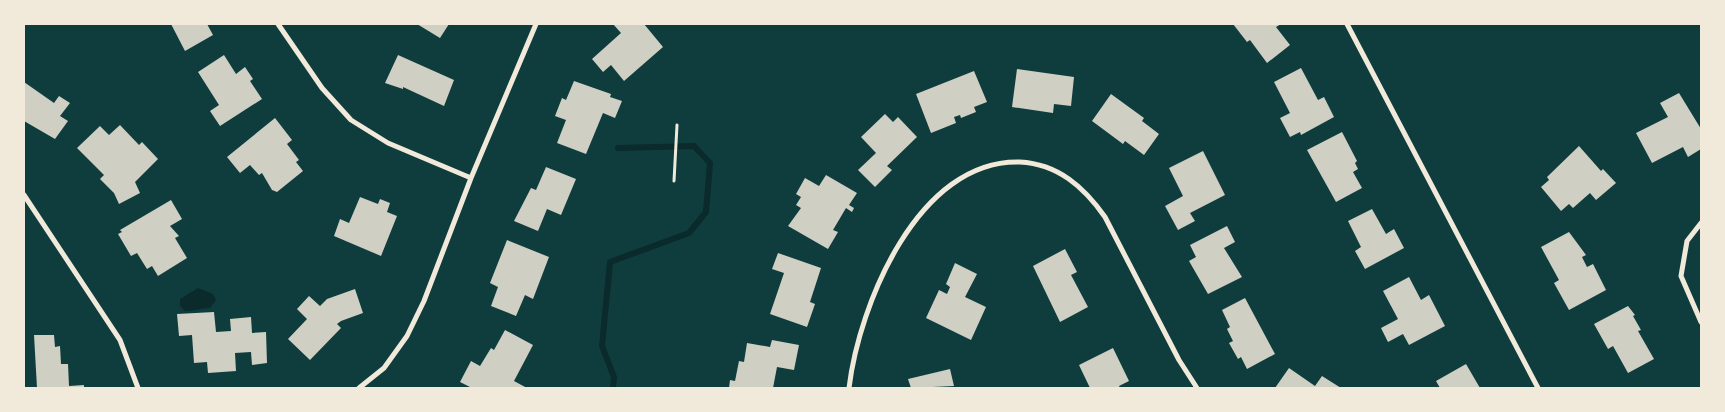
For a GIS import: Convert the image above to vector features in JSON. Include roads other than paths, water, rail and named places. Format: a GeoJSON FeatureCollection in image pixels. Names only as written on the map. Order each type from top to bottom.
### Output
{"type":"FeatureCollection","features":[{"type":"Feature","properties":{"kind":"street"},"geometry":{"type":"LineString","coordinates":[[278,24],[322,88],[351,120],[388,143],[471,178]]}},
{"type":"Feature","properties":{"kind":"street"},"geometry":{"type":"LineString","coordinates":[[359,388],[384,368],[407,336],[424,302],[471,178],[536,24]]}},
{"type":"Feature","properties":{"kind":"street"},"geometry":{"type":"LineString","coordinates":[[1347,24],[1538,388]]}},
{"type":"Feature","properties":{"kind":"street"},"geometry":{"type":"LineString","coordinates":[[849,388],[857,340],[870,300],[889,261],[913,225],[941,193],[960,178],[983,168],[1007,162],[1032,163],[1054,169],[1075,182],[1092,198],[1105,217],[1179,360],[1197,388]]}},
{"type":"Feature","properties":{"kind":"street"},"geometry":{"type":"LineString","coordinates":[[24,195],[120,340],[138,388]]}},
{"type":"Feature","properties":{"kind":"street"},"geometry":{"type":"LineString","coordinates":[[1701,223],[1687,241],[1681,276],[1701,322]]}},
{"type":"Feature","properties":{"kind":"water"},"geometry":{"type":"Polygon","coordinates":[[[198,288],[213,294],[216,300],[210,308],[185,311],[180,306],[180,299],[198,288]]]}},
{"type":"Feature","properties":{"kind":"waterway"},"geometry":{"type":"LineString","coordinates":[[613,388],[614,377],[602,346],[610,262],[689,233],[706,212],[710,163],[694,146],[618,148]]}}]}
